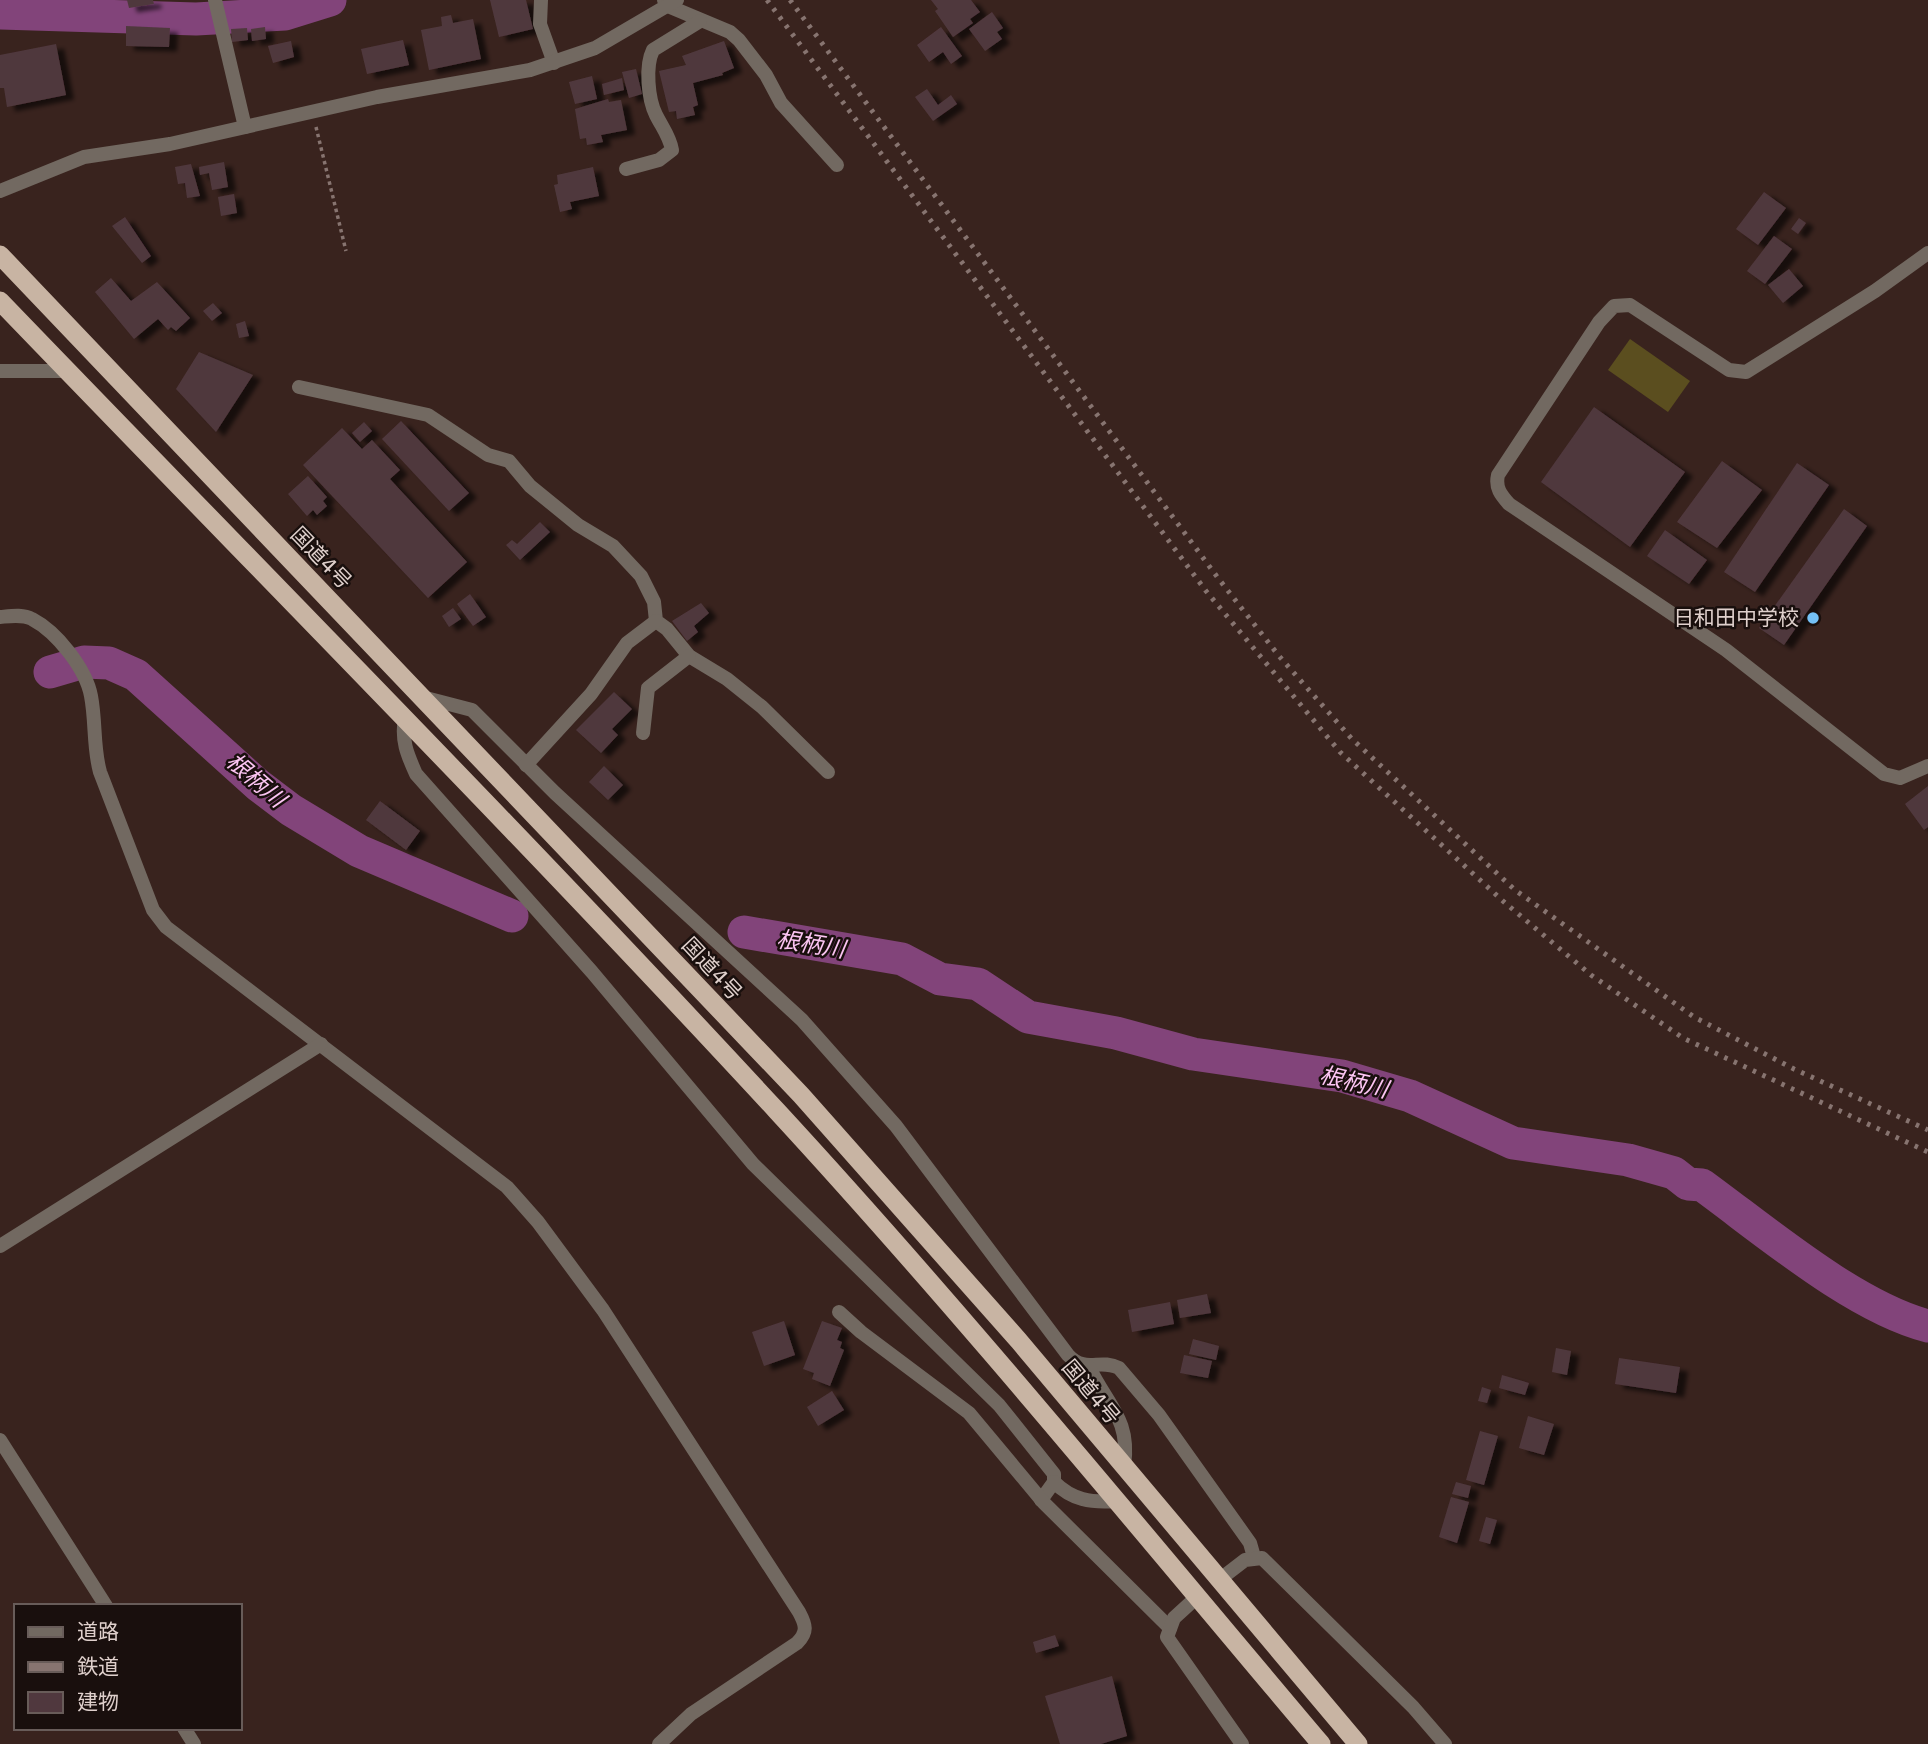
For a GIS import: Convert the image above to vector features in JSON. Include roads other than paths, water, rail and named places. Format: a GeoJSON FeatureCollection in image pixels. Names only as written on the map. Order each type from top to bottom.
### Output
{"type":"FeatureCollection","features":[{"type":"Feature","properties":{"kind":"highway","name":"国道4号"},"geometry":{"type":"LineString","coordinates":[[0,255],[801,1095],[1019,1341],[1358,1744]]}},
{"type":"Feature","properties":{"kind":"highway"},"geometry":{"type":"LineString","coordinates":[[0,301],[405,718],[786,1122],[994,1356],[1321,1744]]}},
{"type":"Feature","properties":{"kind":"street"},"geometry":{"type":"LineString","coordinates":[[215,0],[245,127]]}},
{"type":"Feature","properties":{"kind":"street"},"geometry":{"type":"LineString","coordinates":[[541,0],[540,24],[554,62]]}},
{"type":"Feature","properties":{"kind":"street"},"geometry":{"type":"LineString","coordinates":[[0,191],[84,157],[170,144],[377,97],[530,70],[595,48],[669,2],[700,21],[730,32],[740,40],[766,75],[781,103],[837,165]]}},
{"type":"Feature","properties":{"kind":"street"},"geometry":{"type":"LineString","coordinates":[[626,169],[660,160],[672,150],[671,141],[654,112],[649,89],[650,55],[653,50],[700,21]]}},
{"type":"Feature","properties":{"kind":"street"},"geometry":{"type":"LineString","coordinates":[[1928,253],[1875,291],[1746,372],[1729,370],[1630,305],[1614,306],[1599,322],[1498,475],[1496,482],[1500,495],[1509,504],[1726,650],[1884,775],[1900,778],[1928,766]]}},
{"type":"Feature","properties":{"kind":"street"},"geometry":{"type":"LineString","coordinates":[[0,371],[68,371]]}},
{"type":"Feature","properties":{"kind":"street"},"geometry":{"type":"LineString","coordinates":[[299,387],[428,415],[488,455],[509,461],[530,486],[578,525],[613,546],[641,576],[654,602],[656,621],[667,629],[689,656],[727,679],[762,707],[828,772]]}},
{"type":"Feature","properties":{"kind":"street"},"geometry":{"type":"LineString","coordinates":[[0,617],[31,618],[51,634],[83,674],[91,696],[94,749],[100,772],[153,910],[166,927],[182,943],[490,1172],[538,1222],[603,1310],[806,1625],[805,1635],[797,1643],[691,1714],[659,1744]]}},
{"type":"Feature","properties":{"kind":"street"},"geometry":{"type":"LineString","coordinates":[[526,765],[590,694],[627,643],[656,621]]}},
{"type":"Feature","properties":{"kind":"street"},"geometry":{"type":"LineString","coordinates":[[643,733],[648,688],[689,656]]}},
{"type":"Feature","properties":{"kind":"street"},"geometry":{"type":"LineString","coordinates":[[422,697],[472,710],[526,765],[821,1039],[896,1126],[1068,1355],[1075,1362],[1089,1367],[1110,1363],[1119,1368],[1159,1415],[1250,1543],[1254,1557]]}},
{"type":"Feature","properties":{"kind":"street"},"geometry":{"type":"LineString","coordinates":[[405,718],[402,734],[405,752],[416,774],[600,981],[753,1164],[999,1405],[1054,1474],[1054,1482],[1041,1500]]}},
{"type":"Feature","properties":{"kind":"street"},"geometry":{"type":"LineString","coordinates":[[0,1246],[321,1044]]}},
{"type":"Feature","properties":{"kind":"street"},"geometry":{"type":"LineString","coordinates":[[839,1312],[861,1332],[969,1413],[1041,1500],[1170,1628]]}},
{"type":"Feature","properties":{"kind":"street"},"geometry":{"type":"LineString","coordinates":[[1089,1367],[1122,1421],[1127,1445],[1124,1466]]}},
{"type":"Feature","properties":{"kind":"street"},"geometry":{"type":"LineString","coordinates":[[0,1440],[105,1604]]}},
{"type":"Feature","properties":{"kind":"street"},"geometry":{"type":"LineString","coordinates":[[1054,1482],[1076,1498],[1096,1502],[1116,1501]]}},
{"type":"Feature","properties":{"kind":"street"},"geometry":{"type":"LineString","coordinates":[[1219,1580],[1245,1560],[1262,1558],[1413,1707],[1446,1744]]}},
{"type":"Feature","properties":{"kind":"street"},"geometry":{"type":"LineString","coordinates":[[1197,1597],[1174,1618],[1167,1637],[1242,1744]]}},
{"type":"Feature","properties":{"kind":"waterway"},"geometry":{"type":"LineString","coordinates":[[0,13],[196,19],[285,14],[330,0]]}},
{"type":"Feature","properties":{"kind":"waterway","name":"根柄川"},"geometry":{"type":"LineString","coordinates":[[50,672],[84,662],[109,663],[136,675],[258,785],[291,810],[359,851],[512,916]]}},
{"type":"Feature","properties":{"kind":"waterway","name":"根柄川"},"geometry":{"type":"LineString","coordinates":[[744,932],[902,959],[940,979],[978,984],[1028,1017],[1116,1033],[1193,1054],[1342,1076],[1410,1096],[1513,1143],[1628,1160],[1674,1173],[1688,1184],[1702,1185],[1840,1285],[1900,1316],[1928,1326]]}},
{"type":"Feature","properties":{"kind":"railway"},"geometry":{"type":"LineString","coordinates":[[767,0],[1206,591],[1340,752],[1504,902],[1591,975],[1683,1038],[1928,1152]]}},
{"type":"Feature","properties":{"kind":"railway"},"geometry":{"type":"LineString","coordinates":[[790,0],[1218,578],[1279,656],[1352,739],[1515,890],[1694,1017],[1794,1069],[1928,1130]]}},
{"type":"Feature","properties":{"kind":"place","name":"日和田中学校"},"geometry":{"type":"Point","coordinates":[1813,618]}}]}
